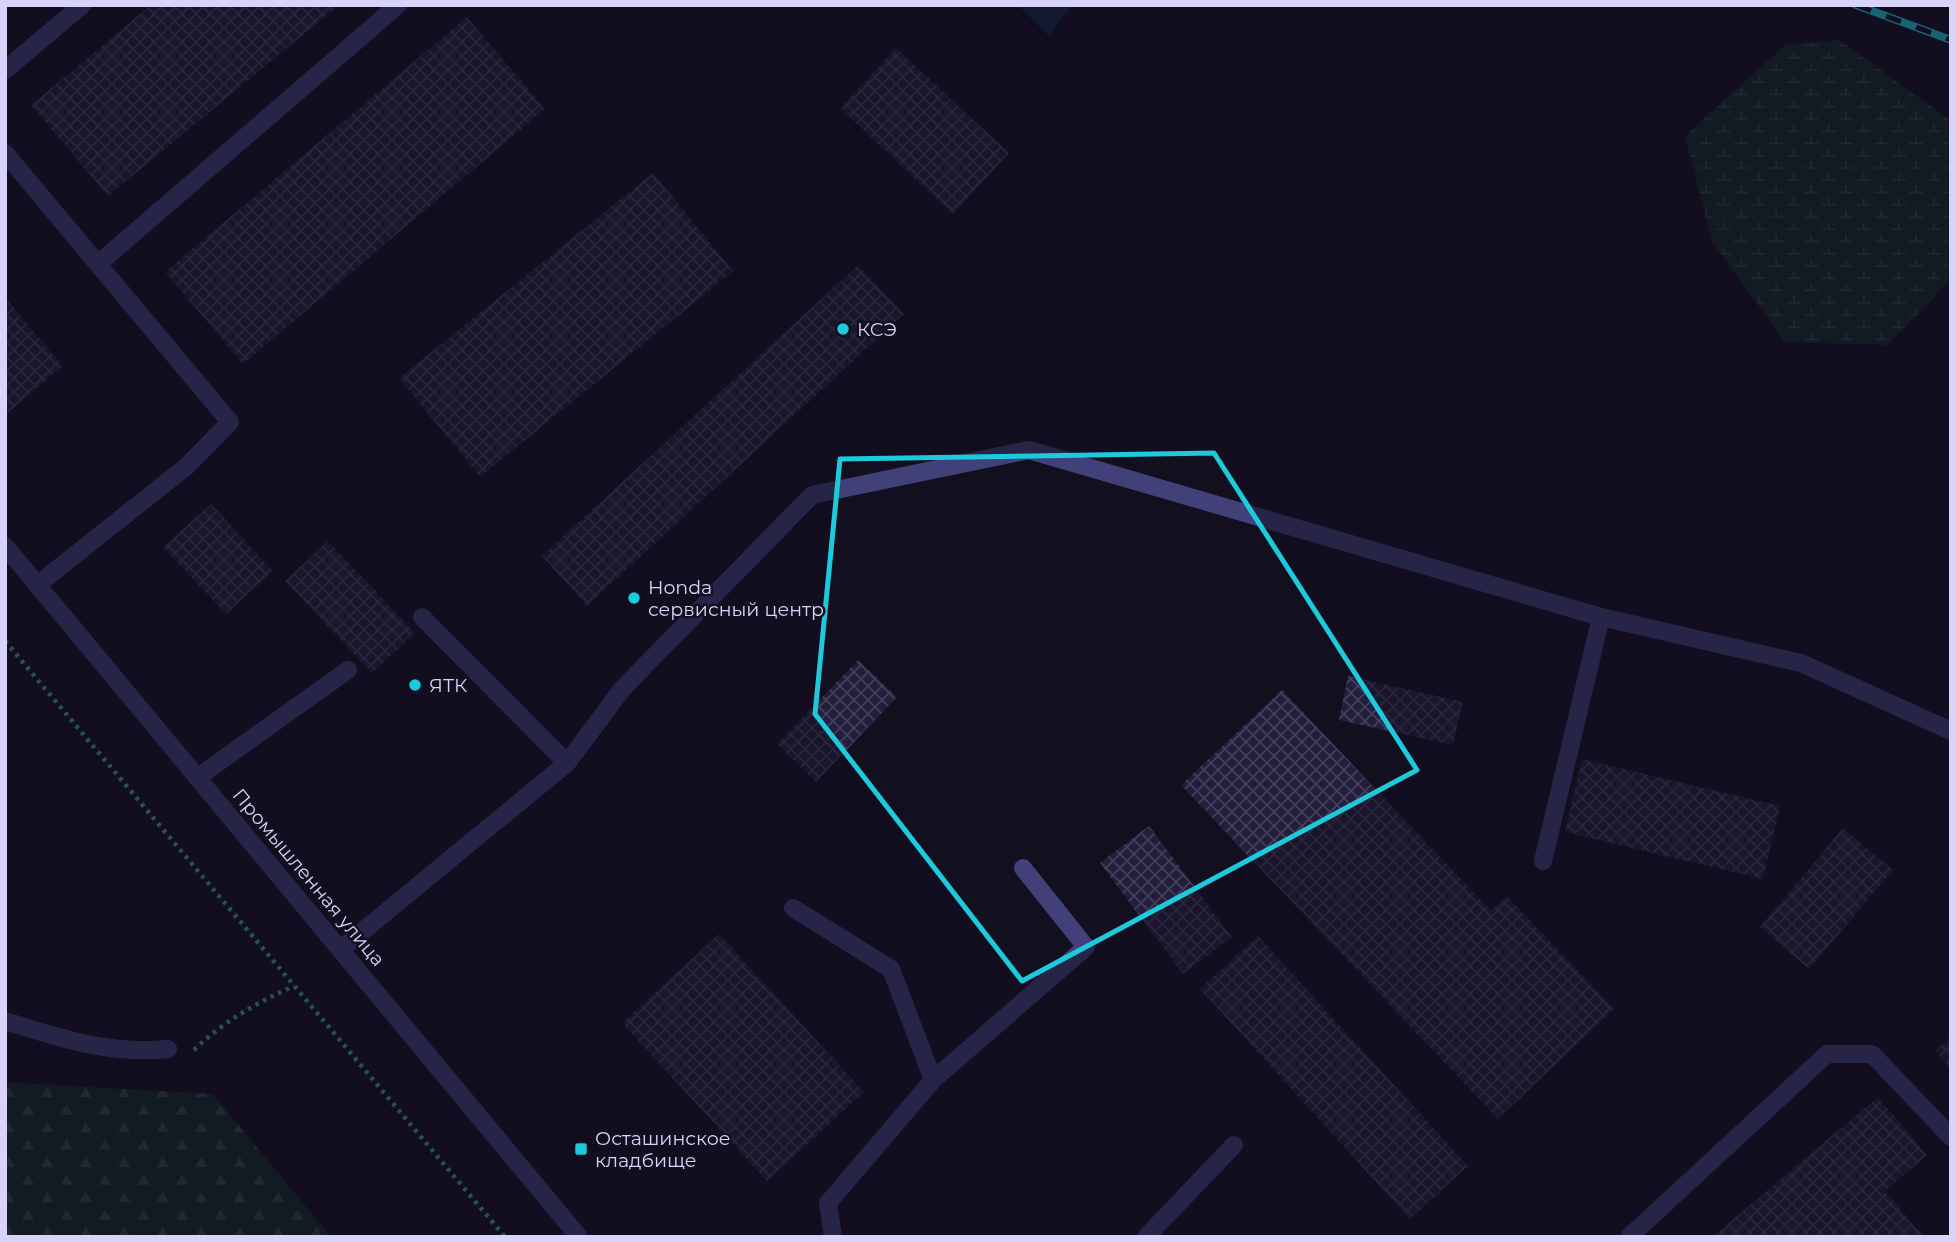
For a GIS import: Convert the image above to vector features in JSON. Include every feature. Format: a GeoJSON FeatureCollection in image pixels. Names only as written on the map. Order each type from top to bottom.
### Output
{"type":"FeatureCollection","features":[{"type":"Feature","properties":{"kind":"street"},"geometry":{"type":"LineString","coordinates":[[5,70],[82,5]]}},
{"type":"Feature","properties":{"kind":"street"},"geometry":{"type":"LineString","coordinates":[[98,264],[398,5]]}},
{"type":"Feature","properties":{"kind":"street"},"geometry":{"type":"LineString","coordinates":[[5,153],[230,422],[187,466],[37,585]]}},
{"type":"Feature","properties":{"kind":"street"},"geometry":{"type":"LineString","coordinates":[[341,949],[567,763],[623,688],[812,495],[1029,450],[1601,617],[1801,663],[1951,731]]}},
{"type":"Feature","properties":{"kind":"street","name":"Промышленная улица"},"geometry":{"type":"LineString","coordinates":[[5,546],[579,1237]]}},
{"type":"Feature","properties":{"kind":"street"},"geometry":{"type":"LineString","coordinates":[[422,617],[567,763]]}},
{"type":"Feature","properties":{"kind":"street"},"geometry":{"type":"LineString","coordinates":[[1543,861],[1601,617]]}},
{"type":"Feature","properties":{"kind":"street"},"geometry":{"type":"LineString","coordinates":[[198,777],[348,670]]}},
{"type":"Feature","properties":{"kind":"street"},"geometry":{"type":"LineString","coordinates":[[834,1237],[828,1203],[933,1080],[1086,947],[1023,867]]}},
{"type":"Feature","properties":{"kind":"street"},"geometry":{"type":"LineString","coordinates":[[793,908],[891,969],[933,1080]]}},
{"type":"Feature","properties":{"kind":"street"},"geometry":{"type":"LineString","coordinates":[[5,1021],[90,1047],[140,1052],[168,1049]]}},
{"type":"Feature","properties":{"kind":"street"},"geometry":{"type":"LineString","coordinates":[[1629,1237],[1827,1054],[1872,1054],[1951,1137]]}},
{"type":"Feature","properties":{"kind":"street"},"geometry":{"type":"LineString","coordinates":[[1146,1237],[1234,1145]]}},
{"type":"Feature","properties":{"kind":"path"},"geometry":{"type":"LineString","coordinates":[[5,641],[505,1237]]}},
{"type":"Feature","properties":{"kind":"path"},"geometry":{"type":"LineString","coordinates":[[168,1049],[188,1055],[229,1019],[295,985]]}},
{"type":"Feature","properties":{"kind":"highlighted area"},"geometry":{"type":"Polygon","coordinates":[[[1214,453],[1417,770],[1022,981],[815,714],[840,459],[1214,453]]]}},
{"type":"Feature","properties":{"kind":"green space"},"geometry":{"type":"Polygon","coordinates":[[[1839,40],[1951,123],[1951,279],[1888,345],[1785,342],[1712,242],[1685,136],[1786,44],[1839,40]]]}},
{"type":"Feature","properties":{"kind":"green space"},"geometry":{"type":"Polygon","coordinates":[[[5,1082],[213,1094],[331,1237],[5,1237],[5,1082]]]}},
{"type":"Feature","properties":{"kind":"water"},"geometry":{"type":"Polygon","coordinates":[[[1018,5],[1072,5],[1049,36],[1018,5]]]}},
{"type":"Feature","properties":{"kind":"building"},"geometry":{"type":"Polygon","coordinates":[[[151,5],[339,5],[108,196],[31,105],[151,5]]]}},
{"type":"Feature","properties":{"kind":"building"},"geometry":{"type":"Polygon","coordinates":[[[467,17],[545,109],[243,364],[165,272],[467,17]]]}},
{"type":"Feature","properties":{"kind":"building"},"geometry":{"type":"Polygon","coordinates":[[[896,48],[1009,153],[953,214],[840,108],[896,48]]]}},
{"type":"Feature","properties":{"kind":"building"},"geometry":{"type":"Polygon","coordinates":[[[653,173],[733,271],[480,477],[399,378],[653,173]]]}},
{"type":"Feature","properties":{"kind":"building"},"geometry":{"type":"Polygon","coordinates":[[[858,265],[904,314],[587,606],[542,556],[858,265]]]}},
{"type":"Feature","properties":{"kind":"building"},"geometry":{"type":"Polygon","coordinates":[[[5,298],[63,366],[5,415],[5,298]]]}},
{"type":"Feature","properties":{"kind":"building"},"geometry":{"type":"Polygon","coordinates":[[[211,504],[273,571],[226,614],[163,547],[211,504]]]}},
{"type":"Feature","properties":{"kind":"building"},"geometry":{"type":"Polygon","coordinates":[[[328,541],[415,633],[372,673],[285,581],[328,541]]]}},
{"type":"Feature","properties":{"kind":"building"},"geometry":{"type":"Polygon","coordinates":[[[858,660],[897,697],[816,782],[777,744],[858,660]]]}},
{"type":"Feature","properties":{"kind":"building"},"geometry":{"type":"Polygon","coordinates":[[[1348,676],[1463,702],[1453,745],[1339,720],[1348,676]]]}},
{"type":"Feature","properties":{"kind":"building"},"geometry":{"type":"Polygon","coordinates":[[[1282,690],[1491,911],[1507,896],[1614,1009],[1498,1119],[1181,785],[1282,690]]]}},
{"type":"Feature","properties":{"kind":"building"},"geometry":{"type":"Polygon","coordinates":[[[1582,759],[1780,806],[1763,879],[1565,832],[1582,759]]]}},
{"type":"Feature","properties":{"kind":"building"},"geometry":{"type":"Polygon","coordinates":[[[1149,826],[1232,937],[1183,974],[1100,863],[1149,826]]]}},
{"type":"Feature","properties":{"kind":"building"},"geometry":{"type":"Polygon","coordinates":[[[1843,828],[1893,870],[1809,969],[1760,927],[1843,828]]]}},
{"type":"Feature","properties":{"kind":"building"},"geometry":{"type":"Polygon","coordinates":[[[719,934],[864,1092],[767,1181],[622,1023],[719,934]]]}},
{"type":"Feature","properties":{"kind":"building"},"geometry":{"type":"Polygon","coordinates":[[[1258,936],[1468,1166],[1410,1219],[1200,989],[1258,936]]]}},
{"type":"Feature","properties":{"kind":"building"},"geometry":{"type":"Polygon","coordinates":[[[1951,1037],[1951,1069],[1935,1050],[1951,1037]]]}},
{"type":"Feature","properties":{"kind":"building"},"geometry":{"type":"Polygon","coordinates":[[[1878,1097],[1927,1155],[1885,1191],[1924,1237],[1712,1237],[1878,1097]]]}},
{"type":"Feature","properties":{"kind":"railway"},"geometry":{"type":"LineString","coordinates":[[1856,5],[1951,40]]}},
{"type":"Feature","properties":{"kind":"place","name":"КСЭ"},"geometry":{"type":"Point","coordinates":[843,329]}},
{"type":"Feature","properties":{"kind":"place","name":"Honda сервисный центр"},"geometry":{"type":"Point","coordinates":[634,598]}},
{"type":"Feature","properties":{"kind":"place","name":"ЯТК"},"geometry":{"type":"Point","coordinates":[415,685]}},
{"type":"Feature","properties":{"kind":"place","name":"Осташинское кладбище"},"geometry":{"type":"Point","coordinates":[581,1149]}}]}
